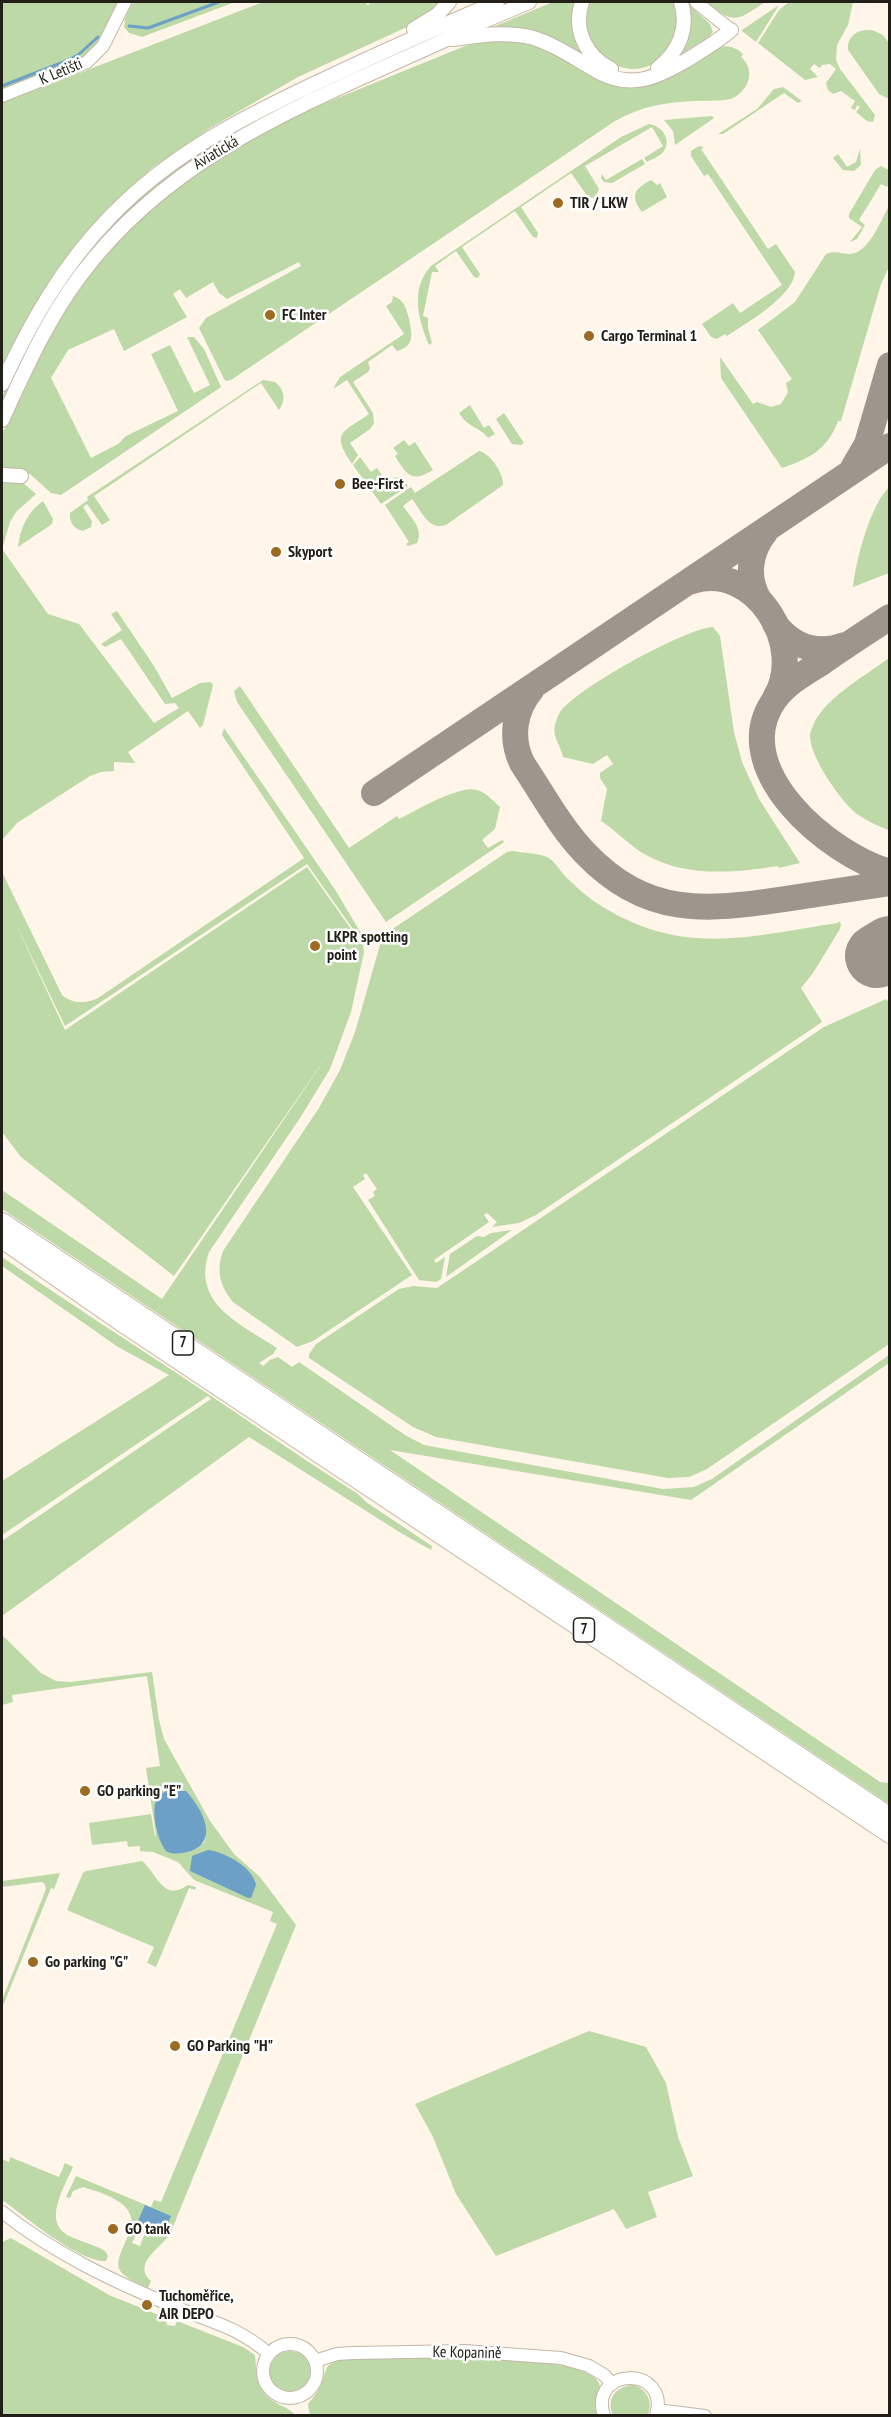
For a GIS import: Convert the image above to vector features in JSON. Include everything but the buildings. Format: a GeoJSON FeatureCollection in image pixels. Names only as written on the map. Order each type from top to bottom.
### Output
{"type":"FeatureCollection","features":[{"type":"Feature","properties":{"kind":"highway","name":"7"},"geometry":{"type":"LineString","coordinates":[[2,1222],[890,1817]]}},
{"type":"Feature","properties":{"kind":"highway","name":"7"},"geometry":{"type":"LineString","coordinates":[[2,1239],[117,1319],[890,1834]]}},
{"type":"Feature","properties":{"kind":"main road"},"geometry":{"type":"LineString","coordinates":[[326,78],[365,51],[428,22],[449,2]]}},
{"type":"Feature","properties":{"kind":"main road","name":"Aviatická"},"geometry":{"type":"LineString","coordinates":[[2,384],[36,317],[68,267],[99,228],[132,195],[166,167],[209,138],[254,113],[326,78],[497,2]]}},
{"type":"Feature","properties":{"kind":"main road","name":"Aviatická"},"geometry":{"type":"LineString","coordinates":[[2,420],[34,351],[73,286],[112,237],[148,201],[187,171],[252,132],[458,32],[529,2]]}},
{"type":"Feature","properties":{"kind":"main road"},"geometry":{"type":"LineString","coordinates":[[582,2],[579,12],[580,29],[585,45],[595,59],[609,69],[625,74],[642,74],[658,68],[731,30]]}},
{"type":"Feature","properties":{"kind":"main road"},"geometry":{"type":"LineString","coordinates":[[658,68],[670,58],[681,37],[684,21],[681,2]]}},
{"type":"Feature","properties":{"kind":"main road"},"geometry":{"type":"LineString","coordinates":[[447,39],[498,34],[531,38],[551,45],[609,77],[630,82],[662,74],[717,42],[731,30]]}},
{"type":"Feature","properties":{"kind":"main road"},"geometry":{"type":"LineString","coordinates":[[2,475],[21,476]]}},
{"type":"Feature","properties":{"kind":"street","name":"K Letišti"},"geometry":{"type":"LineString","coordinates":[[2,96],[87,62],[103,46],[125,2]]}},
{"type":"Feature","properties":{"kind":"street"},"geometry":{"type":"LineString","coordinates":[[696,2],[731,30]]}},
{"type":"Feature","properties":{"kind":"street"},"geometry":{"type":"LineString","coordinates":[[2,2212],[38,2238],[107,2276],[175,2307],[237,2331],[253,2340],[269,2354]]}},
{"type":"Feature","properties":{"kind":"street"},"geometry":{"type":"LineString","coordinates":[[291,2344],[305,2348],[315,2361],[317,2372],[312,2387],[299,2397],[284,2397],[271,2390],[264,2377],[263,2367],[269,2354],[277,2348],[291,2344]]}},
{"type":"Feature","properties":{"kind":"street","name":"Ke Kopanině"},"geometry":{"type":"LineString","coordinates":[[315,2361],[337,2354],[353,2353],[464,2351],[533,2355],[561,2358],[589,2366],[604,2375],[612,2384]]}},
{"type":"Feature","properties":{"kind":"street"},"geometry":{"type":"LineString","coordinates":[[604,2415],[603,2397],[612,2384],[627,2377],[644,2381],[655,2393],[656,2413],[705,2415]]}},
{"type":"Feature","properties":{"kind":"green space"},"geometry":{"type":"Polygon","coordinates":[[[2,2],[119,2],[99,42],[78,61],[2,91],[2,2]]]}},
{"type":"Feature","properties":{"kind":"green space"},"geometry":{"type":"Polygon","coordinates":[[[133,2],[235,2],[142,37],[129,33],[124,27],[125,18],[133,2]]]}},
{"type":"Feature","properties":{"kind":"green space"},"geometry":{"type":"Polygon","coordinates":[[[263,2],[366,2],[367,5],[370,4],[368,2],[443,2],[420,21],[298,77],[212,127],[152,168],[111,206],[76,245],[33,310],[2,367],[2,103],[263,2]]]}},
{"type":"Feature","properties":{"kind":"green space"},"geometry":{"type":"Polygon","coordinates":[[[512,2],[520,2],[272,113],[220,142],[149,193],[106,234],[87,257],[2,408],[2,397],[17,364],[69,274],[96,240],[146,189],[236,127],[413,43],[512,2]]]}},
{"type":"Feature","properties":{"kind":"green space"},"geometry":{"type":"Polygon","coordinates":[[[553,2],[578,2],[587,57],[488,29],[553,2]]]}},
{"type":"Feature","properties":{"kind":"green space"},"geometry":{"type":"Polygon","coordinates":[[[588,2],[675,2],[678,19],[669,49],[659,60],[647,67],[633,69],[617,66],[601,56],[587,38],[584,21],[588,2]]]}},
{"type":"Feature","properties":{"kind":"green space"},"geometry":{"type":"Polygon","coordinates":[[[706,2],[765,2],[736,18],[723,14],[706,2]]]}},
{"type":"Feature","properties":{"kind":"green space"},"geometry":{"type":"Polygon","coordinates":[[[789,2],[853,2],[848,25],[837,45],[836,60],[840,69],[875,115],[873,122],[867,121],[856,112],[860,107],[857,105],[855,110],[851,108],[855,101],[841,91],[833,94],[828,90],[826,83],[836,69],[830,64],[822,65],[820,68],[814,64],[810,69],[818,77],[805,80],[758,43],[779,10],[789,2]]]}},
{"type":"Feature","properties":{"kind":"green space"},"geometry":{"type":"Polygon","coordinates":[[[689,5],[710,24],[713,32],[709,37],[679,55],[689,5]]]}},
{"type":"Feature","properties":{"kind":"green space"},"geometry":{"type":"Polygon","coordinates":[[[779,5],[756,42],[742,31],[742,30],[779,5]]]}},
{"type":"Feature","properties":{"kind":"green space"},"geometry":{"type":"Polygon","coordinates":[[[872,30],[883,35],[889,43],[889,99],[879,94],[848,50],[849,40],[854,34],[872,30]]]}},
{"type":"Feature","properties":{"kind":"green space"},"geometry":{"type":"Polygon","coordinates":[[[496,40],[530,45],[545,50],[622,84],[717,47],[728,46],[743,54],[741,57],[746,62],[749,79],[743,90],[733,98],[675,102],[654,106],[615,121],[231,380],[224,379],[199,328],[206,318],[301,266],[299,262],[227,299],[219,293],[213,282],[186,298],[180,289],[173,294],[187,317],[124,351],[114,329],[68,350],[51,378],[91,458],[118,444],[126,436],[178,411],[151,354],[170,345],[194,393],[210,385],[187,337],[194,337],[204,349],[221,387],[61,495],[51,493],[30,474],[2,472],[2,434],[59,319],[97,264],[154,204],[222,155],[313,108],[465,46],[496,40]]]}},
{"type":"Feature","properties":{"kind":"green space"},"geometry":{"type":"Polygon","coordinates":[[[783,87],[802,101],[798,103],[784,93],[723,134],[718,134],[757,109],[774,89],[783,87]]]}},
{"type":"Feature","properties":{"kind":"green space"},"geometry":{"type":"Polygon","coordinates":[[[712,116],[714,118],[675,145],[673,131],[664,120],[712,116]]]}},
{"type":"Feature","properties":{"kind":"green space"},"geometry":{"type":"Polygon","coordinates":[[[649,124],[658,127],[664,133],[667,142],[664,151],[647,162],[644,158],[663,146],[652,127],[585,166],[599,189],[595,198],[588,197],[571,173],[521,207],[538,233],[537,238],[533,237],[515,211],[462,247],[480,274],[478,278],[474,277],[456,251],[435,266],[439,272],[432,272],[423,316],[428,318],[432,343],[429,345],[419,315],[418,294],[424,275],[431,266],[621,137],[649,124]]]}},
{"type":"Feature","properties":{"kind":"green space"},"geometry":{"type":"Polygon","coordinates":[[[699,146],[704,147],[701,149],[768,249],[776,244],[795,272],[786,291],[778,300],[727,336],[725,334],[717,339],[711,337],[702,324],[733,303],[740,313],[782,285],[708,174],[704,176],[691,156],[691,151],[699,146]]]}},
{"type":"Feature","properties":{"kind":"green space"},"geometry":{"type":"Polygon","coordinates":[[[860,149],[861,165],[854,171],[843,170],[833,158],[838,154],[847,167],[856,162],[860,149]]]}},
{"type":"Feature","properties":{"kind":"green space"},"geometry":{"type":"Polygon","coordinates":[[[642,159],[645,164],[612,183],[604,182],[601,178],[602,174],[606,180],[642,159]]]}},
{"type":"Feature","properties":{"kind":"green space"},"geometry":{"type":"Polygon","coordinates":[[[881,166],[889,170],[889,184],[887,187],[881,184],[859,220],[865,225],[857,239],[850,242],[862,227],[849,218],[849,214],[875,170],[881,166]]]}},
{"type":"Feature","properties":{"kind":"green space"},"geometry":{"type":"Polygon","coordinates":[[[651,180],[657,185],[660,183],[667,197],[642,212],[636,202],[636,193],[651,180]]]}},
{"type":"Feature","properties":{"kind":"green space"},"geometry":{"type":"Polygon","coordinates":[[[889,206],[889,267],[881,284],[841,421],[838,421],[829,439],[816,452],[782,468],[721,378],[720,357],[753,404],[757,402],[771,407],[781,404],[788,392],[786,383],[792,379],[758,330],[795,302],[826,254],[835,252],[850,254],[863,248],[874,235],[889,206]]]}},
{"type":"Feature","properties":{"kind":"green space"},"geometry":{"type":"Polygon","coordinates":[[[393,296],[403,302],[406,308],[411,339],[403,349],[397,351],[392,345],[368,362],[370,368],[368,372],[353,382],[373,413],[374,423],[370,429],[350,443],[358,455],[352,464],[342,445],[342,434],[369,414],[347,380],[333,389],[340,377],[404,334],[386,306],[392,302],[393,296]]]}},
{"type":"Feature","properties":{"kind":"green space"},"geometry":{"type":"Polygon","coordinates":[[[263,380],[275,382],[281,388],[283,403],[279,410],[261,383],[94,496],[110,520],[102,525],[87,504],[83,507],[92,521],[91,527],[83,531],[72,524],[70,513],[88,500],[87,497],[263,380]]]}},
{"type":"Feature","properties":{"kind":"green space"},"geometry":{"type":"Polygon","coordinates":[[[470,405],[484,428],[489,425],[495,434],[488,438],[462,418],[459,413],[470,405]]]}},
{"type":"Feature","properties":{"kind":"green space"},"geometry":{"type":"Polygon","coordinates":[[[504,413],[524,443],[521,445],[512,444],[496,419],[504,413]]]}},
{"type":"Feature","properties":{"kind":"green space"},"geometry":{"type":"Polygon","coordinates":[[[404,440],[409,446],[415,442],[433,470],[415,477],[407,473],[395,456],[398,454],[393,448],[404,440]]]}},
{"type":"Feature","properties":{"kind":"green space"},"geometry":{"type":"Polygon","coordinates":[[[479,451],[488,456],[496,465],[503,485],[446,525],[440,526],[430,523],[412,499],[403,506],[418,528],[419,538],[417,543],[408,546],[406,544],[409,542],[385,505],[411,487],[415,493],[479,451]]]}},
{"type":"Feature","properties":{"kind":"green space"},"geometry":{"type":"Polygon","coordinates":[[[360,457],[371,472],[377,468],[387,482],[401,477],[408,486],[381,504],[353,465],[360,457]]]}},
{"type":"Feature","properties":{"kind":"green space"},"geometry":{"type":"Polygon","coordinates":[[[2,481],[23,483],[36,494],[16,512],[10,522],[2,549],[2,481]]]}},
{"type":"Feature","properties":{"kind":"green space"},"geometry":{"type":"Polygon","coordinates":[[[889,487],[889,573],[853,587],[857,563],[870,520],[889,487]]]}},
{"type":"Feature","properties":{"kind":"green space"},"geometry":{"type":"Polygon","coordinates":[[[43,501],[53,519],[52,524],[18,547],[25,521],[43,501]]]}},
{"type":"Feature","properties":{"kind":"green space"},"geometry":{"type":"Polygon","coordinates":[[[2,549],[48,614],[79,624],[154,723],[179,708],[175,703],[165,704],[121,639],[105,647],[101,644],[122,630],[111,614],[117,611],[154,666],[172,698],[200,683],[211,682],[213,685],[203,725],[200,728],[188,711],[128,752],[135,763],[114,762],[114,771],[90,776],[17,823],[2,840],[2,549]]]}},
{"type":"Feature","properties":{"kind":"green space"},"geometry":{"type":"Polygon","coordinates":[[[713,627],[720,636],[734,732],[742,762],[759,799],[800,863],[779,868],[778,866],[726,872],[690,870],[657,860],[641,852],[601,821],[607,789],[600,778],[600,773],[613,764],[607,755],[593,764],[563,757],[555,728],[559,714],[568,704],[630,662],[679,638],[713,627]]]}},
{"type":"Feature","properties":{"kind":"green space"},"geometry":{"type":"Polygon","coordinates":[[[889,658],[889,830],[857,814],[843,800],[821,767],[811,745],[810,736],[816,719],[831,701],[889,658]]]}},
{"type":"Feature","properties":{"kind":"green space"},"geometry":{"type":"Polygon","coordinates":[[[240,686],[349,848],[397,816],[399,819],[449,794],[469,789],[483,793],[500,807],[495,829],[482,840],[488,848],[502,840],[504,842],[386,922],[237,702],[234,691],[240,686]]]}},
{"type":"Feature","properties":{"kind":"green space"},"geometry":{"type":"Polygon","coordinates":[[[224,728],[336,891],[362,935],[364,952],[351,1012],[330,1069],[300,1118],[209,1252],[205,1270],[207,1286],[213,1299],[235,1321],[277,1348],[273,1354],[259,1363],[263,1366],[278,1357],[292,1367],[299,1362],[405,1435],[424,1445],[663,1489],[694,1487],[712,1479],[889,1355],[889,1363],[691,1500],[390,1450],[880,1782],[889,1783],[889,1804],[2,1209],[2,1190],[162,1299],[331,1050],[174,1276],[21,1157],[2,1132],[2,872],[62,995],[71,1000],[84,1002],[98,998],[304,858],[222,735],[224,728]],[[307,864],[65,1026],[12,916],[65,1030],[307,867],[358,939],[357,943],[360,939],[307,864]]]}},
{"type":"Feature","properties":{"kind":"green space"},"geometry":{"type":"Polygon","coordinates":[[[513,851],[549,858],[573,884],[598,904],[633,923],[662,932],[718,939],[776,933],[839,921],[840,929],[801,988],[822,1022],[536,1215],[519,1223],[492,1227],[497,1222],[487,1213],[484,1215],[489,1222],[434,1260],[436,1263],[445,1257],[441,1279],[436,1282],[419,1280],[368,1200],[375,1196],[373,1192],[377,1189],[366,1173],[363,1175],[365,1179],[353,1187],[412,1275],[313,1341],[297,1347],[233,1302],[221,1278],[220,1265],[223,1251],[319,1108],[340,1070],[355,1032],[382,938],[507,852],[513,851]]]}},
{"type":"Feature","properties":{"kind":"green space"},"geometry":{"type":"Polygon","coordinates":[[[886,999],[890,1004],[889,1344],[707,1469],[689,1477],[668,1478],[436,1437],[413,1427],[309,1358],[316,1344],[399,1289],[413,1286],[437,1288],[824,1027],[886,999]]]}},
{"type":"Feature","properties":{"kind":"green space"},"geometry":{"type":"Polygon","coordinates":[[[512,1230],[446,1277],[450,1254],[477,1236],[484,1237],[491,1233],[512,1230]]]}},
{"type":"Feature","properties":{"kind":"green space"},"geometry":{"type":"Polygon","coordinates":[[[2,1257],[358,1494],[366,1502],[432,1546],[431,1550],[249,1437],[2,1616],[2,1541],[211,1399],[208,1396],[2,1535],[2,1481],[169,1375],[118,1347],[2,1266],[2,1257]]]}},
{"type":"Feature","properties":{"kind":"green space"},"geometry":{"type":"Polygon","coordinates":[[[2,1635],[41,1673],[56,1681],[70,1682],[152,1672],[164,1739],[210,1821],[234,1854],[260,1877],[296,1925],[170,2234],[146,2262],[144,2268],[151,2281],[148,2288],[126,2277],[119,2266],[121,2252],[131,2229],[137,2232],[132,2243],[140,2246],[145,2233],[131,2228],[129,2211],[116,2200],[83,2187],[73,2191],[70,2198],[66,2197],[76,2176],[151,2207],[154,2200],[161,2202],[277,1924],[270,1921],[273,1912],[194,1880],[178,1862],[153,1852],[140,1851],[140,1846],[128,1847],[127,1841],[92,1845],[89,1823],[151,1814],[156,1836],[146,1768],[160,1766],[147,1676],[12,1695],[13,1702],[2,1705],[2,1635]],[[182,1789],[167,1852],[181,1852],[204,1843],[206,1837],[204,1821],[197,1806],[182,1789]]]}},
{"type":"Feature","properties":{"kind":"green space"},"geometry":{"type":"Polygon","coordinates":[[[142,1861],[161,1884],[172,1891],[188,1885],[196,1887],[195,1890],[189,1888],[156,1967],[147,1963],[154,1947],[67,1910],[83,1873],[86,1871],[142,1861]]]}},
{"type":"Feature","properties":{"kind":"green space"},"geometry":{"type":"Polygon","coordinates":[[[60,1873],[54,1889],[51,1888],[2,2008],[2,2000],[46,1889],[44,1883],[41,1882],[2,1887],[2,1881],[60,1873]]]}},
{"type":"Feature","properties":{"kind":"green space"},"geometry":{"type":"Polygon","coordinates":[[[589,2031],[646,2047],[666,2083],[678,2137],[693,2176],[648,2192],[657,2217],[626,2229],[614,2209],[496,2256],[456,2194],[433,2137],[415,2104],[589,2031]]]}},
{"type":"Feature","properties":{"kind":"green space"},"geometry":{"type":"Polygon","coordinates":[[[10,2157],[59,2177],[65,2163],[73,2167],[59,2199],[56,2217],[58,2225],[62,2231],[77,2240],[105,2251],[108,2256],[106,2261],[82,2255],[39,2228],[4,2201],[2,2202],[2,2159],[9,2162],[10,2157]]]}},
{"type":"Feature","properties":{"kind":"green space"},"geometry":{"type":"Polygon","coordinates":[[[11,2238],[109,2295],[166,2318],[167,2325],[175,2326],[177,2321],[243,2347],[255,2355],[260,2388],[268,2398],[295,2415],[2,2415],[2,2242],[11,2238]]]}},
{"type":"Feature","properties":{"kind":"green space"},"geometry":{"type":"Polygon","coordinates":[[[290,2351],[298,2352],[305,2357],[310,2364],[310,2380],[305,2387],[298,2392],[290,2393],[282,2392],[275,2387],[270,2380],[269,2372],[270,2364],[275,2357],[282,2352],[290,2351]]]}},
{"type":"Feature","properties":{"kind":"green space"},"geometry":{"type":"Polygon","coordinates":[[[454,2357],[555,2364],[591,2375],[600,2386],[596,2416],[310,2416],[308,2404],[320,2388],[327,2367],[333,2363],[345,2359],[454,2357]]]}},
{"type":"Feature","properties":{"kind":"green space"},"geometry":{"type":"Polygon","coordinates":[[[633,2385],[642,2389],[648,2396],[650,2405],[648,2415],[613,2415],[611,2404],[614,2395],[621,2388],[633,2385]]]}},
{"type":"Feature","properties":{"kind":"water"},"geometry":{"type":"Polygon","coordinates":[[[170,1789],[186,1791],[197,1805],[205,1822],[205,1839],[200,1846],[191,1851],[176,1854],[167,1852],[158,1834],[155,1802],[159,1796],[170,1789]]]}},
{"type":"Feature","properties":{"kind":"water"},"geometry":{"type":"Polygon","coordinates":[[[208,1850],[230,1857],[250,1872],[256,1885],[251,1898],[190,1871],[192,1856],[208,1850]]]}},
{"type":"Feature","properties":{"kind":"water"},"geometry":{"type":"Polygon","coordinates":[[[145,2205],[171,2216],[164,2234],[137,2223],[145,2205]]]}},
{"type":"Feature","properties":{"kind":"waterway"},"geometry":{"type":"LineString","coordinates":[[129,26],[148,28],[219,2]]}},
{"type":"Feature","properties":{"kind":"waterway"},"geometry":{"type":"LineString","coordinates":[[2,86],[78,55],[98,37]]}},
{"type":"Feature","properties":{"kind":"taxiway"},"geometry":{"type":"LineString","coordinates":[[853,468],[867,444],[890,365]]}},
{"type":"Feature","properties":{"kind":"taxiway"},"geometry":{"type":"LineString","coordinates":[[374,793],[890,446]]}},
{"type":"Feature","properties":{"kind":"taxiway"},"geometry":{"type":"LineString","coordinates":[[759,600],[752,582],[751,565],[756,547],[766,531]]}},
{"type":"Feature","properties":{"kind":"taxiway"},"geometry":{"type":"LineString","coordinates":[[692,581],[715,578],[736,584],[754,596],[769,612],[779,633],[784,655],[783,677],[775,698]]}},
{"type":"Feature","properties":{"kind":"taxiway"},"geometry":{"type":"LineString","coordinates":[[890,617],[791,683],[775,699],[763,726],[763,753],[773,780],[791,805],[839,848],[865,863],[890,872]]}},
{"type":"Feature","properties":{"kind":"taxiway"},"geometry":{"type":"LineString","coordinates":[[775,624],[790,638],[807,647],[825,649],[845,645]]}},
{"type":"Feature","properties":{"kind":"taxiway"},"geometry":{"type":"LineString","coordinates":[[532,689],[521,706],[516,724],[516,744],[522,763],[576,843],[608,874],[631,889],[654,899],[703,907],[756,903],[890,883]]}},
{"type":"Feature","properties":{"kind":"runway"},"geometry":{"type":"LineString","coordinates":[[877,956],[890,948]]}},
{"type":"Feature","properties":{"kind":"place","name":"TIR / LKW"},"geometry":{"type":"Point","coordinates":[558,203]}},
{"type":"Feature","properties":{"kind":"place","name":"FC Inter"},"geometry":{"type":"Point","coordinates":[270,315]}},
{"type":"Feature","properties":{"kind":"place","name":"Cargo Terminal 1"},"geometry":{"type":"Point","coordinates":[589,336]}},
{"type":"Feature","properties":{"kind":"place","name":"Bee-First"},"geometry":{"type":"Point","coordinates":[340,484]}},
{"type":"Feature","properties":{"kind":"place","name":"Skyport"},"geometry":{"type":"Point","coordinates":[276,552]}},
{"type":"Feature","properties":{"kind":"place","name":"LKPR spotting point"},"geometry":{"type":"Point","coordinates":[315,946]}},
{"type":"Feature","properties":{"kind":"place","name":"GO parking \"E\""},"geometry":{"type":"Point","coordinates":[85,1791]}},
{"type":"Feature","properties":{"kind":"place","name":"Go parking \"G\""},"geometry":{"type":"Point","coordinates":[33,1962]}},
{"type":"Feature","properties":{"kind":"place","name":"GO Parking \"H\""},"geometry":{"type":"Point","coordinates":[175,2046]}},
{"type":"Feature","properties":{"kind":"place","name":"GO tank"},"geometry":{"type":"Point","coordinates":[113,2229]}},
{"type":"Feature","properties":{"kind":"place","name":"Tuchoměřice, AIR DEPO"},"geometry":{"type":"Point","coordinates":[147,2305]}}]}
